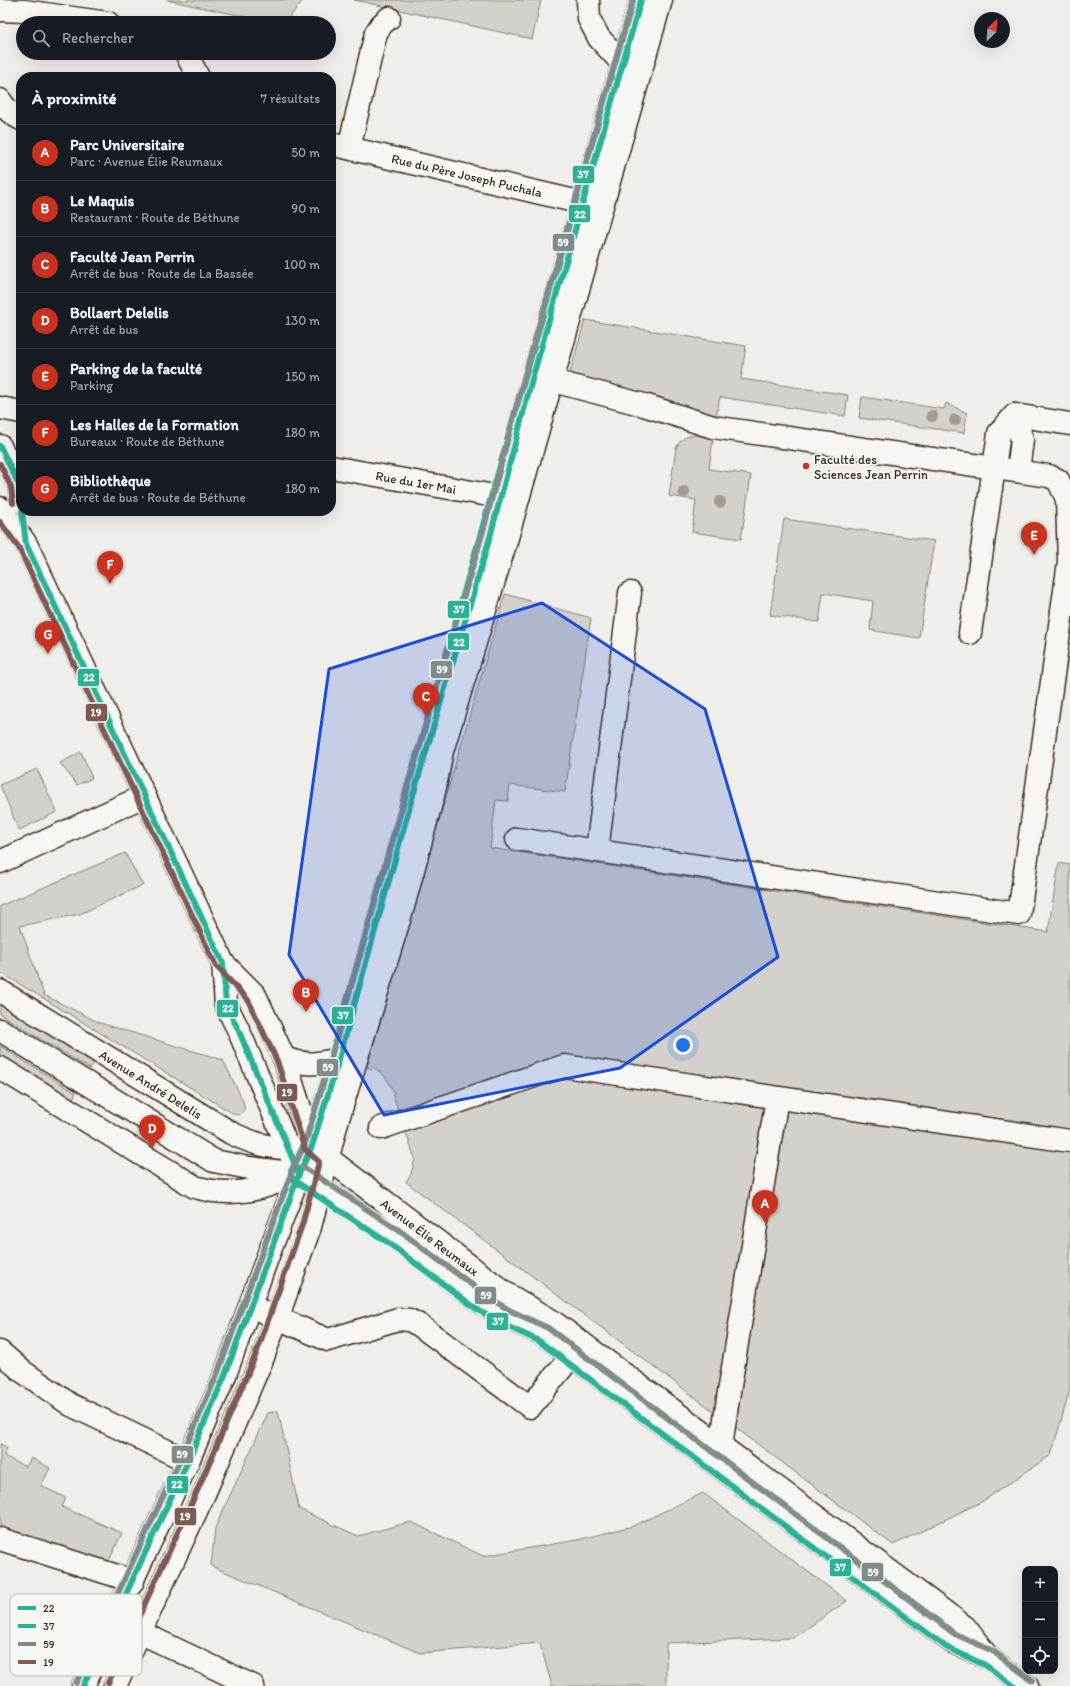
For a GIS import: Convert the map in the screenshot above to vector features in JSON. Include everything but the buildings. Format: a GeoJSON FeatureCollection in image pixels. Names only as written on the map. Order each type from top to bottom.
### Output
{"type":"FeatureCollection","features":[{"type":"Feature","properties":{"kind":"main road"},"geometry":{"type":"LineString","coordinates":[[588,0],[589,18],[599,38],[623,64]]}},
{"type":"Feature","properties":{"kind":"main road"},"geometry":{"type":"LineString","coordinates":[[0,1068],[195,1187],[208,1191],[254,1191],[299,1174],[320,1153],[351,1075],[403,908],[434,792],[442,751],[506,541],[583,203],[641,0]]}},
{"type":"Feature","properties":{"kind":"main road"},"geometry":{"type":"LineString","coordinates":[[142,1629],[204,1494],[263,1357],[310,1227],[319,1188],[320,1153],[339,1059],[500,497],[542,378],[661,0]]}},
{"type":"Feature","properties":{"kind":"main road"},"geometry":{"type":"LineString","coordinates":[[0,10],[24,11],[59,16]]}},
{"type":"Feature","properties":{"kind":"main road","name":"Rue du Père Joseph Puchala"},"geometry":{"type":"LineString","coordinates":[[390,18],[381,25],[376,33],[340,146],[583,203]]}},
{"type":"Feature","properties":{"kind":"main road"},"geometry":{"type":"LineString","coordinates":[[190,60],[196,72]]}},
{"type":"Feature","properties":{"kind":"main road"},"geometry":{"type":"LineString","coordinates":[[0,100],[4,107],[11,114],[16,116]]}},
{"type":"Feature","properties":{"kind":"main road"},"geometry":{"type":"LineString","coordinates":[[517,839],[1019,914],[1065,598],[1069,555],[1067,499],[1058,480],[1049,476],[713,428],[644,405],[542,378]]}},
{"type":"Feature","properties":{"kind":"main road"},"geometry":{"type":"LineString","coordinates":[[0,408],[16,411]]}},
{"type":"Feature","properties":{"kind":"main road"},"geometry":{"type":"LineString","coordinates":[[970,633],[999,433],[1015,415]]}},
{"type":"Feature","properties":{"kind":"main road"},"geometry":{"type":"LineString","coordinates":[[1015,415],[1070,424]]}},
{"type":"Feature","properties":{"kind":"main road"},"geometry":{"type":"LineString","coordinates":[[1015,415],[1022,440],[1018,471]]}},
{"type":"Feature","properties":{"kind":"main road"},"geometry":{"type":"LineString","coordinates":[[0,446],[16,479]]}},
{"type":"Feature","properties":{"kind":"main road","name":"Rue du 1er Mai"},"geometry":{"type":"LineString","coordinates":[[336,468],[500,497]]}},
{"type":"Feature","properties":{"kind":"main road"},"geometry":{"type":"LineString","coordinates":[[0,508],[26,544],[223,963],[255,995],[284,1058],[320,1153]]}},
{"type":"Feature","properties":{"kind":"main road"},"geometry":{"type":"LineString","coordinates":[[23,516],[26,544]]}},
{"type":"Feature","properties":{"kind":"main road"},"geometry":{"type":"LineString","coordinates":[[598,850],[630,593]]}},
{"type":"Feature","properties":{"kind":"main road"},"geometry":{"type":"LineString","coordinates":[[0,862],[144,796]]}},
{"type":"Feature","properties":{"kind":"main road"},"geometry":{"type":"LineString","coordinates":[[126,1594],[188,1461],[224,1375],[299,1174],[238,1029],[226,1005],[223,963]]}},
{"type":"Feature","properties":{"kind":"main road","name":"Avenue André Delelis"},"geometry":{"type":"LineString","coordinates":[[0,991],[231,1133],[262,1146],[320,1153]]}},
{"type":"Feature","properties":{"kind":"main road"},"geometry":{"type":"LineString","coordinates":[[0,1030],[214,1161],[249,1168],[299,1174]]}},
{"type":"Feature","properties":{"kind":"main road"},"geometry":{"type":"LineString","coordinates":[[284,1058],[299,1063],[316,1064],[339,1059]]}},
{"type":"Feature","properties":{"kind":"main road"},"geometry":{"type":"LineString","coordinates":[[381,1128],[564,1066],[1070,1141]]}},
{"type":"Feature","properties":{"kind":"main road"},"geometry":{"type":"LineString","coordinates":[[722,1446],[728,1392],[777,1098]]}},
{"type":"Feature","properties":{"kind":"main road","name":"Avenue Élie Reumaux"},"geometry":{"type":"LineString","coordinates":[[320,1153],[505,1293],[552,1321],[577,1349],[951,1641],[989,1658],[1027,1686]]}},
{"type":"Feature","properties":{"kind":"main road","name":"Avenue Élie Reumaux"},"geometry":{"type":"LineString","coordinates":[[299,1174],[392,1235],[482,1303],[505,1317],[577,1349],[722,1446],[965,1627],[989,1658]]}},
{"type":"Feature","properties":{"kind":"main road"},"geometry":{"type":"LineString","coordinates":[[250,1306],[328,1340],[398,1319],[409,1320],[419,1325],[530,1407],[577,1349]]}},
{"type":"Feature","properties":{"kind":"main road"},"geometry":{"type":"LineString","coordinates":[[0,1352],[22,1371],[72,1405],[188,1461]]}},
{"type":"Feature","properties":{"kind":"main road"},"geometry":{"type":"LineString","coordinates":[[0,1539],[132,1581]]}},
{"type":"Feature","properties":{"kind":"main road"},"geometry":{"type":"LineString","coordinates":[[142,1631],[253,1686]]}},
{"type":"Feature","properties":{"kind":"main road"},"geometry":{"type":"LineString","coordinates":[[84,1686],[89,1676]]}},
{"type":"Feature","properties":{"kind":"main road"},"geometry":{"type":"LineString","coordinates":[[115,1686],[120,1676]]}},
{"type":"Feature","properties":{"kind":"highlighted area"},"geometry":{"type":"Polygon","coordinates":[[[542,603],[705,709],[778,957],[620,1068],[384,1115],[289,955],[329,669],[542,603]]]}},
{"type":"Feature","properties":{"kind":"shaded area"},"geometry":{"type":"Polygon","coordinates":[[[167,0],[303,0],[290,16],[242,16],[167,0]]]}},
{"type":"Feature","properties":{"kind":"shaded area"},"geometry":{"type":"Polygon","coordinates":[[[354,0],[541,0],[532,39],[354,0]]]}},
{"type":"Feature","properties":{"kind":"shaded area"},"geometry":{"type":"Polygon","coordinates":[[[585,320],[746,346],[741,379],[848,395],[845,416],[720,397],[716,417],[570,373],[585,320]]]}},
{"type":"Feature","properties":{"kind":"shaded area"},"geometry":{"type":"Polygon","coordinates":[[[862,397],[944,409],[946,403],[967,413],[964,433],[859,418],[862,397]]]}},
{"type":"Feature","properties":{"kind":"shaded area"},"geometry":{"type":"Polygon","coordinates":[[[695,435],[713,438],[709,469],[751,475],[741,539],[692,532],[696,500],[669,496],[676,448],[684,438],[695,435]]]}},
{"type":"Feature","properties":{"kind":"shaded area"},"geometry":{"type":"Polygon","coordinates":[[[784,519],[934,541],[919,638],[870,630],[873,601],[823,593],[819,622],[770,615],[784,519]]]}},
{"type":"Feature","properties":{"kind":"shaded area"},"geometry":{"type":"Polygon","coordinates":[[[505,594],[591,618],[565,792],[510,785],[508,801],[496,800],[490,848],[1048,932],[1059,863],[1070,865],[1070,1390],[1051,1455],[983,1501],[893,1545],[406,1182],[411,1174],[415,1159],[393,1095],[394,1094],[388,1081],[383,1075],[372,1067],[371,1069],[367,1067],[505,594]]]}},
{"type":"Feature","properties":{"kind":"shaded area"},"geometry":{"type":"Polygon","coordinates":[[[81,752],[92,778],[77,785],[60,763],[81,752]]]}},
{"type":"Feature","properties":{"kind":"shaded area"},"geometry":{"type":"Polygon","coordinates":[[[37,769],[57,812],[19,830],[0,785],[37,769]]]}},
{"type":"Feature","properties":{"kind":"shaded area"},"geometry":{"type":"Polygon","coordinates":[[[125,853],[143,885],[80,914],[20,926],[44,995],[100,1023],[223,1060],[244,1103],[243,1110],[239,1115],[234,1114],[0,972],[0,906],[125,853]]]}},
{"type":"Feature","properties":{"kind":"shaded area"},"geometry":{"type":"Polygon","coordinates":[[[0,999],[96,1059],[90,1069],[0,1014],[0,999]]]}},
{"type":"Feature","properties":{"kind":"shaded area"},"geometry":{"type":"Polygon","coordinates":[[[0,1046],[76,1093],[70,1104],[0,1062],[0,1046]]]}},
{"type":"Feature","properties":{"kind":"shaded area"},"geometry":{"type":"Polygon","coordinates":[[[278,1411],[299,1509],[358,1536],[411,1522],[483,1556],[577,1540],[633,1526],[703,1493],[847,1601],[793,1638],[666,1643],[666,1686],[552,1686],[540,1643],[420,1653],[211,1566],[215,1528],[268,1413],[278,1411]]]}},
{"type":"Feature","properties":{"kind":"shaded area"},"geometry":{"type":"Polygon","coordinates":[[[0,1444],[7,1447],[4,1456],[26,1467],[31,1458],[50,1468],[41,1486],[66,1498],[62,1507],[122,1533],[106,1567],[0,1530],[0,1444]]]}},
{"type":"Feature","properties":{"kind":"transit line","name":"37"},"geometry":{"type":"LineString","coordinates":[[633,0],[331,1057],[305,1143],[291,1171],[291,1177],[387,1242],[478,1310],[502,1324],[539,1341],[946,1647],[985,1665],[1014,1686]]}},
{"type":"Feature","properties":{"kind":"transit line","name":"59"},"geometry":{"type":"LineString","coordinates":[[118,1594],[181,1458],[218,1372],[292,1171],[305,1143],[331,1057],[403,800],[482,535],[525,374],[633,0]]}},
{"type":"Feature","properties":{"kind":"transit line","name":"22"},"geometry":{"type":"LineString","coordinates":[[126,1594],[188,1461],[225,1375],[299,1174],[312,1146],[339,1059],[411,802],[490,537],[533,376],[641,0]]}},
{"type":"Feature","properties":{"kind":"transit line","name":"22"},"geometry":{"type":"LineString","coordinates":[[0,446],[16,479]]}},
{"type":"Feature","properties":{"kind":"transit line","name":"19"},"geometry":{"type":"LineString","coordinates":[[0,464],[11,487],[13,503]]}},
{"type":"Feature","properties":{"kind":"transit line","name":"22"},"geometry":{"type":"LineString","coordinates":[[23,516],[26,544],[223,963],[226,1005],[238,1029],[299,1174]]}},
{"type":"Feature","properties":{"kind":"transit line","name":"19"},"geometry":{"type":"LineString","coordinates":[[0,522],[19,548],[216,966],[248,1000],[277,1061],[305,1149],[319,1162],[302,1225],[256,1354],[197,1491],[142,1610]]}},
{"type":"Feature","properties":{"kind":"transit line","name":"59"},"geometry":{"type":"LineString","coordinates":[[303,1167],[397,1229],[487,1296],[509,1310],[548,1328],[955,1634],[993,1651],[1032,1680]]}},
{"type":"Feature","properties":{"kind":"transit line","name":"59"},"geometry":{"type":"LineString","coordinates":[[76,1683],[79,1676]]}},
{"type":"Feature","properties":{"kind":"transit line","name":"22"},"geometry":{"type":"LineString","coordinates":[[83,1686],[88,1676]]}},
{"type":"Feature","properties":{"kind":"transit line","name":"19"},"geometry":{"type":"LineString","coordinates":[[108,1683],[111,1676]]}},
{"type":"Feature","properties":{"kind":"place","name":"Faculté des Sciences Jean Perrin"},"geometry":{"type":"Point","coordinates":[806,466]}},
{"type":"Feature","properties":{"kind":"place","name":"Parking de la faculté"},"geometry":{"type":"Point","coordinates":[1034,555]}},
{"type":"Feature","properties":{"kind":"place","name":"Les Halles de la Formation"},"geometry":{"type":"Point","coordinates":[110,584]}},
{"type":"Feature","properties":{"kind":"place","name":"Bibliothèque"},"geometry":{"type":"Point","coordinates":[48,654]}},
{"type":"Feature","properties":{"kind":"place","name":"Faculté Jean Perrin"},"geometry":{"type":"Point","coordinates":[426,716]}},
{"type":"Feature","properties":{"kind":"place","name":"Le Maquis"},"geometry":{"type":"Point","coordinates":[306,1012]}},
{"type":"Feature","properties":{"kind":"place","name":"Bollaert Delelis"},"geometry":{"type":"Point","coordinates":[152,1148]}},
{"type":"Feature","properties":{"kind":"place","name":"Parc Universitaire"},"geometry":{"type":"Point","coordinates":[765,1223]}}]}
